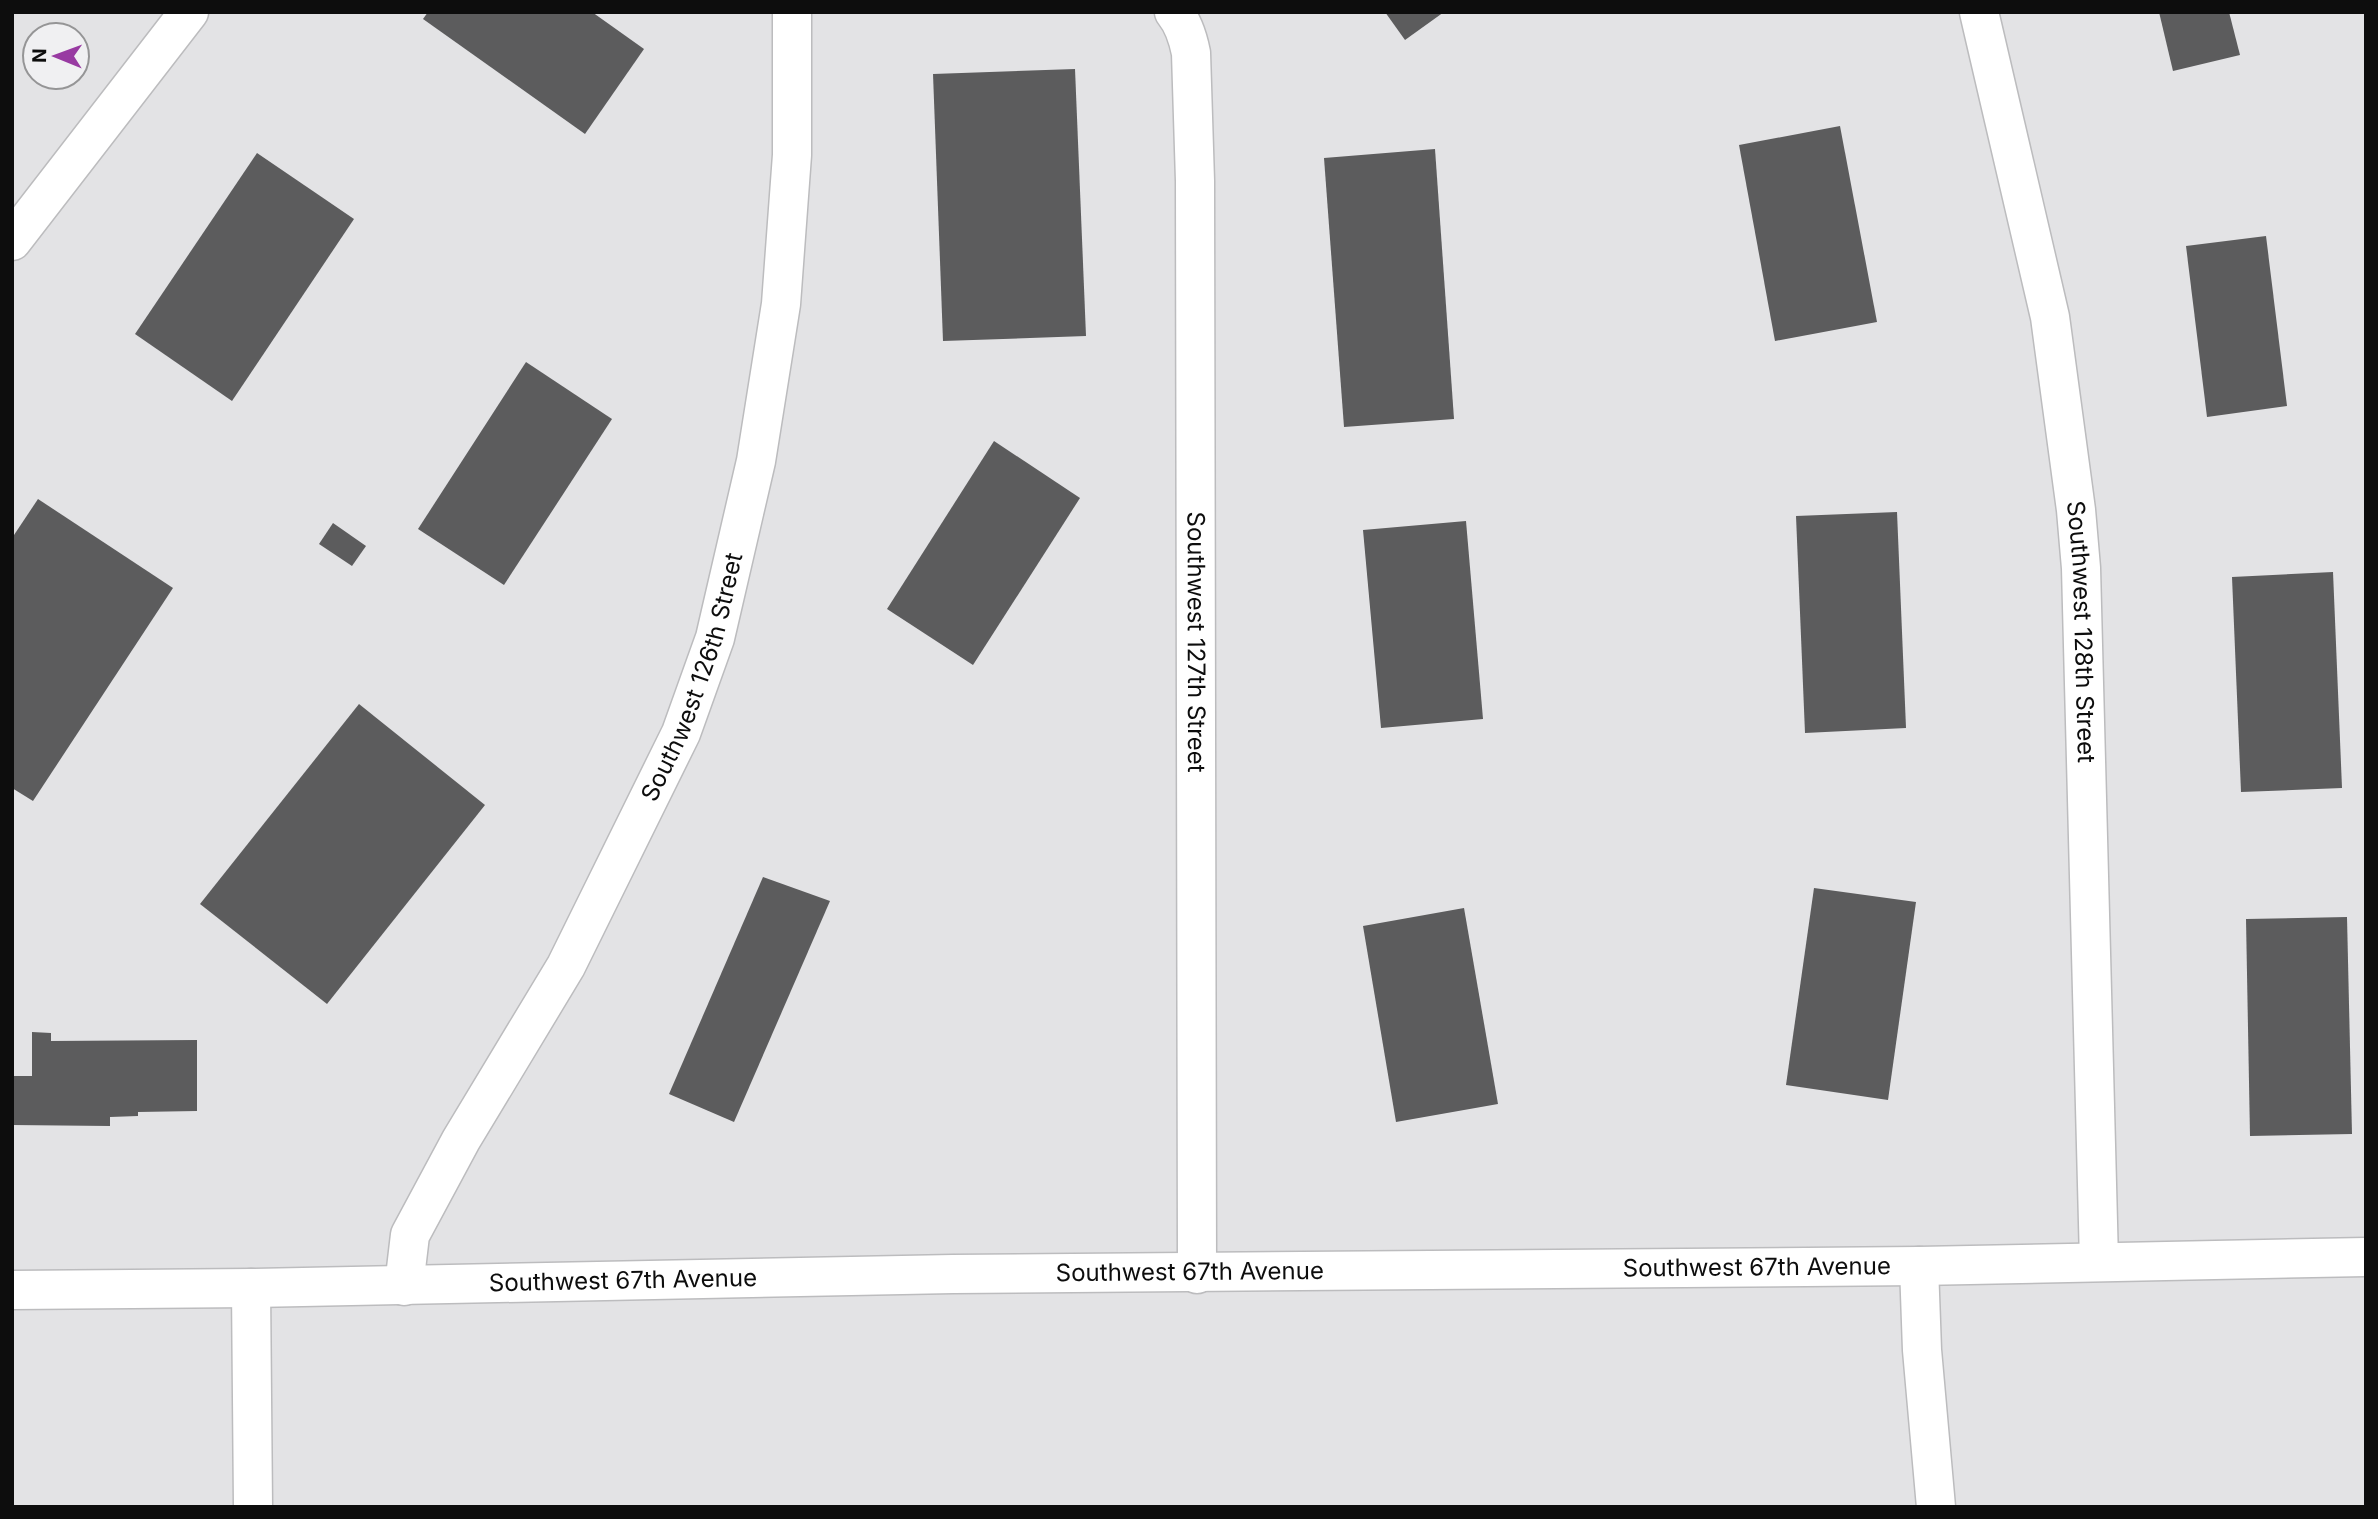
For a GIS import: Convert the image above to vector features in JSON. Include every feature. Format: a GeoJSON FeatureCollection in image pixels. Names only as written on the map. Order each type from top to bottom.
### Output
{"type":"FeatureCollection","features":[{"type":"Feature","properties":{"kind":"street"},"geometry":{"type":"LineString","coordinates":[[12,241],[189,12]]}},
{"type":"Feature","properties":{"kind":"street","name":"Southwest 126th Street"},"geometry":{"type":"LineString","coordinates":[[404,1286],[410,1235],[461,1140],[566,965],[681,733],[715,638],[756,461],[781,304],[792,155],[792,12]]}},
{"type":"Feature","properties":{"kind":"street","name":"Southwest 127th Street"},"geometry":{"type":"LineString","coordinates":[[1174,12],[1180,19],[1191,53],[1195,181],[1197,1274]]}},
{"type":"Feature","properties":{"kind":"street","name":"Southwest 128th Street"},"geometry":{"type":"LineString","coordinates":[[1979,12],[2050,317],[2077,510],[2081,568],[2099,1261]]}},
{"type":"Feature","properties":{"kind":"street","name":"Southwest 67th Avenue"},"geometry":{"type":"LineString","coordinates":[[12,1290],[404,1286],[953,1274],[1919,1266],[2366,1257]]}},
{"type":"Feature","properties":{"kind":"street"},"geometry":{"type":"LineString","coordinates":[[1919,1266],[1922,1350],[1937,1507]]}},
{"type":"Feature","properties":{"kind":"street"},"geometry":{"type":"LineString","coordinates":[[251,1288],[253,1507]]}},
{"type":"Feature","properties":{"kind":"building"},"geometry":{"type":"Polygon","coordinates":[[[428,12],[592,12],[644,49],[585,134],[423,19],[428,12]]]}},
{"type":"Feature","properties":{"kind":"building"},"geometry":{"type":"Polygon","coordinates":[[[1385,12],[1444,12],[1405,40],[1385,12]]]}},
{"type":"Feature","properties":{"kind":"building"},"geometry":{"type":"Polygon","coordinates":[[[2159,12],[2229,12],[2240,55],[2173,71],[2159,12]]]}},
{"type":"Feature","properties":{"kind":"building"},"geometry":{"type":"Polygon","coordinates":[[[1075,69],[1086,336],[943,341],[933,74],[1075,69]]]}},
{"type":"Feature","properties":{"kind":"building"},"geometry":{"type":"Polygon","coordinates":[[[1840,126],[1877,322],[1775,341],[1739,145],[1840,126]]]}},
{"type":"Feature","properties":{"kind":"building"},"geometry":{"type":"Polygon","coordinates":[[[1435,149],[1454,419],[1344,427],[1324,158],[1435,149]]]}},
{"type":"Feature","properties":{"kind":"building"},"geometry":{"type":"Polygon","coordinates":[[[257,153],[354,219],[232,401],[135,334],[257,153]]]}},
{"type":"Feature","properties":{"kind":"building"},"geometry":{"type":"Polygon","coordinates":[[[2266,236],[2287,406],[2207,417],[2186,246],[2266,236]]]}},
{"type":"Feature","properties":{"kind":"building"},"geometry":{"type":"Polygon","coordinates":[[[526,362],[612,419],[504,585],[418,529],[526,362]]]}},
{"type":"Feature","properties":{"kind":"building"},"geometry":{"type":"Polygon","coordinates":[[[994,441],[1080,498],[973,665],[887,609],[994,441]]]}},
{"type":"Feature","properties":{"kind":"building"},"geometry":{"type":"Polygon","coordinates":[[[38,499],[173,588],[33,801],[12,788],[12,538],[38,499]]]}},
{"type":"Feature","properties":{"kind":"building"},"geometry":{"type":"Polygon","coordinates":[[[1897,512],[1906,728],[1805,733],[1796,516],[1897,512]]]}},
{"type":"Feature","properties":{"kind":"building"},"geometry":{"type":"Polygon","coordinates":[[[1466,521],[1483,719],[1381,728],[1363,530],[1466,521]]]}},
{"type":"Feature","properties":{"kind":"building"},"geometry":{"type":"Polygon","coordinates":[[[333,523],[366,546],[352,566],[319,544],[333,523]]]}},
{"type":"Feature","properties":{"kind":"building"},"geometry":{"type":"Polygon","coordinates":[[[2333,572],[2342,788],[2241,792],[2232,577],[2333,572]]]}},
{"type":"Feature","properties":{"kind":"building"},"geometry":{"type":"Polygon","coordinates":[[[359,704],[485,805],[327,1004],[200,904],[359,704]]]}},
{"type":"Feature","properties":{"kind":"building"},"geometry":{"type":"Polygon","coordinates":[[[763,877],[830,901],[734,1122],[669,1094],[763,877]]]}},
{"type":"Feature","properties":{"kind":"building"},"geometry":{"type":"Polygon","coordinates":[[[1814,888],[1916,902],[1888,1100],[1786,1085],[1814,888]]]}},
{"type":"Feature","properties":{"kind":"building"},"geometry":{"type":"Polygon","coordinates":[[[1464,908],[1498,1104],[1396,1122],[1363,926],[1464,908]]]}},
{"type":"Feature","properties":{"kind":"building"},"geometry":{"type":"Polygon","coordinates":[[[2347,917],[2352,1134],[2250,1136],[2246,919],[2347,917]]]}},
{"type":"Feature","properties":{"kind":"building"},"geometry":{"type":"Polygon","coordinates":[[[32,1032],[51,1033],[51,1041],[197,1040],[197,1111],[138,1112],[138,1116],[110,1117],[110,1126],[12,1125],[12,1076],[32,1076],[32,1032]]]}}]}
